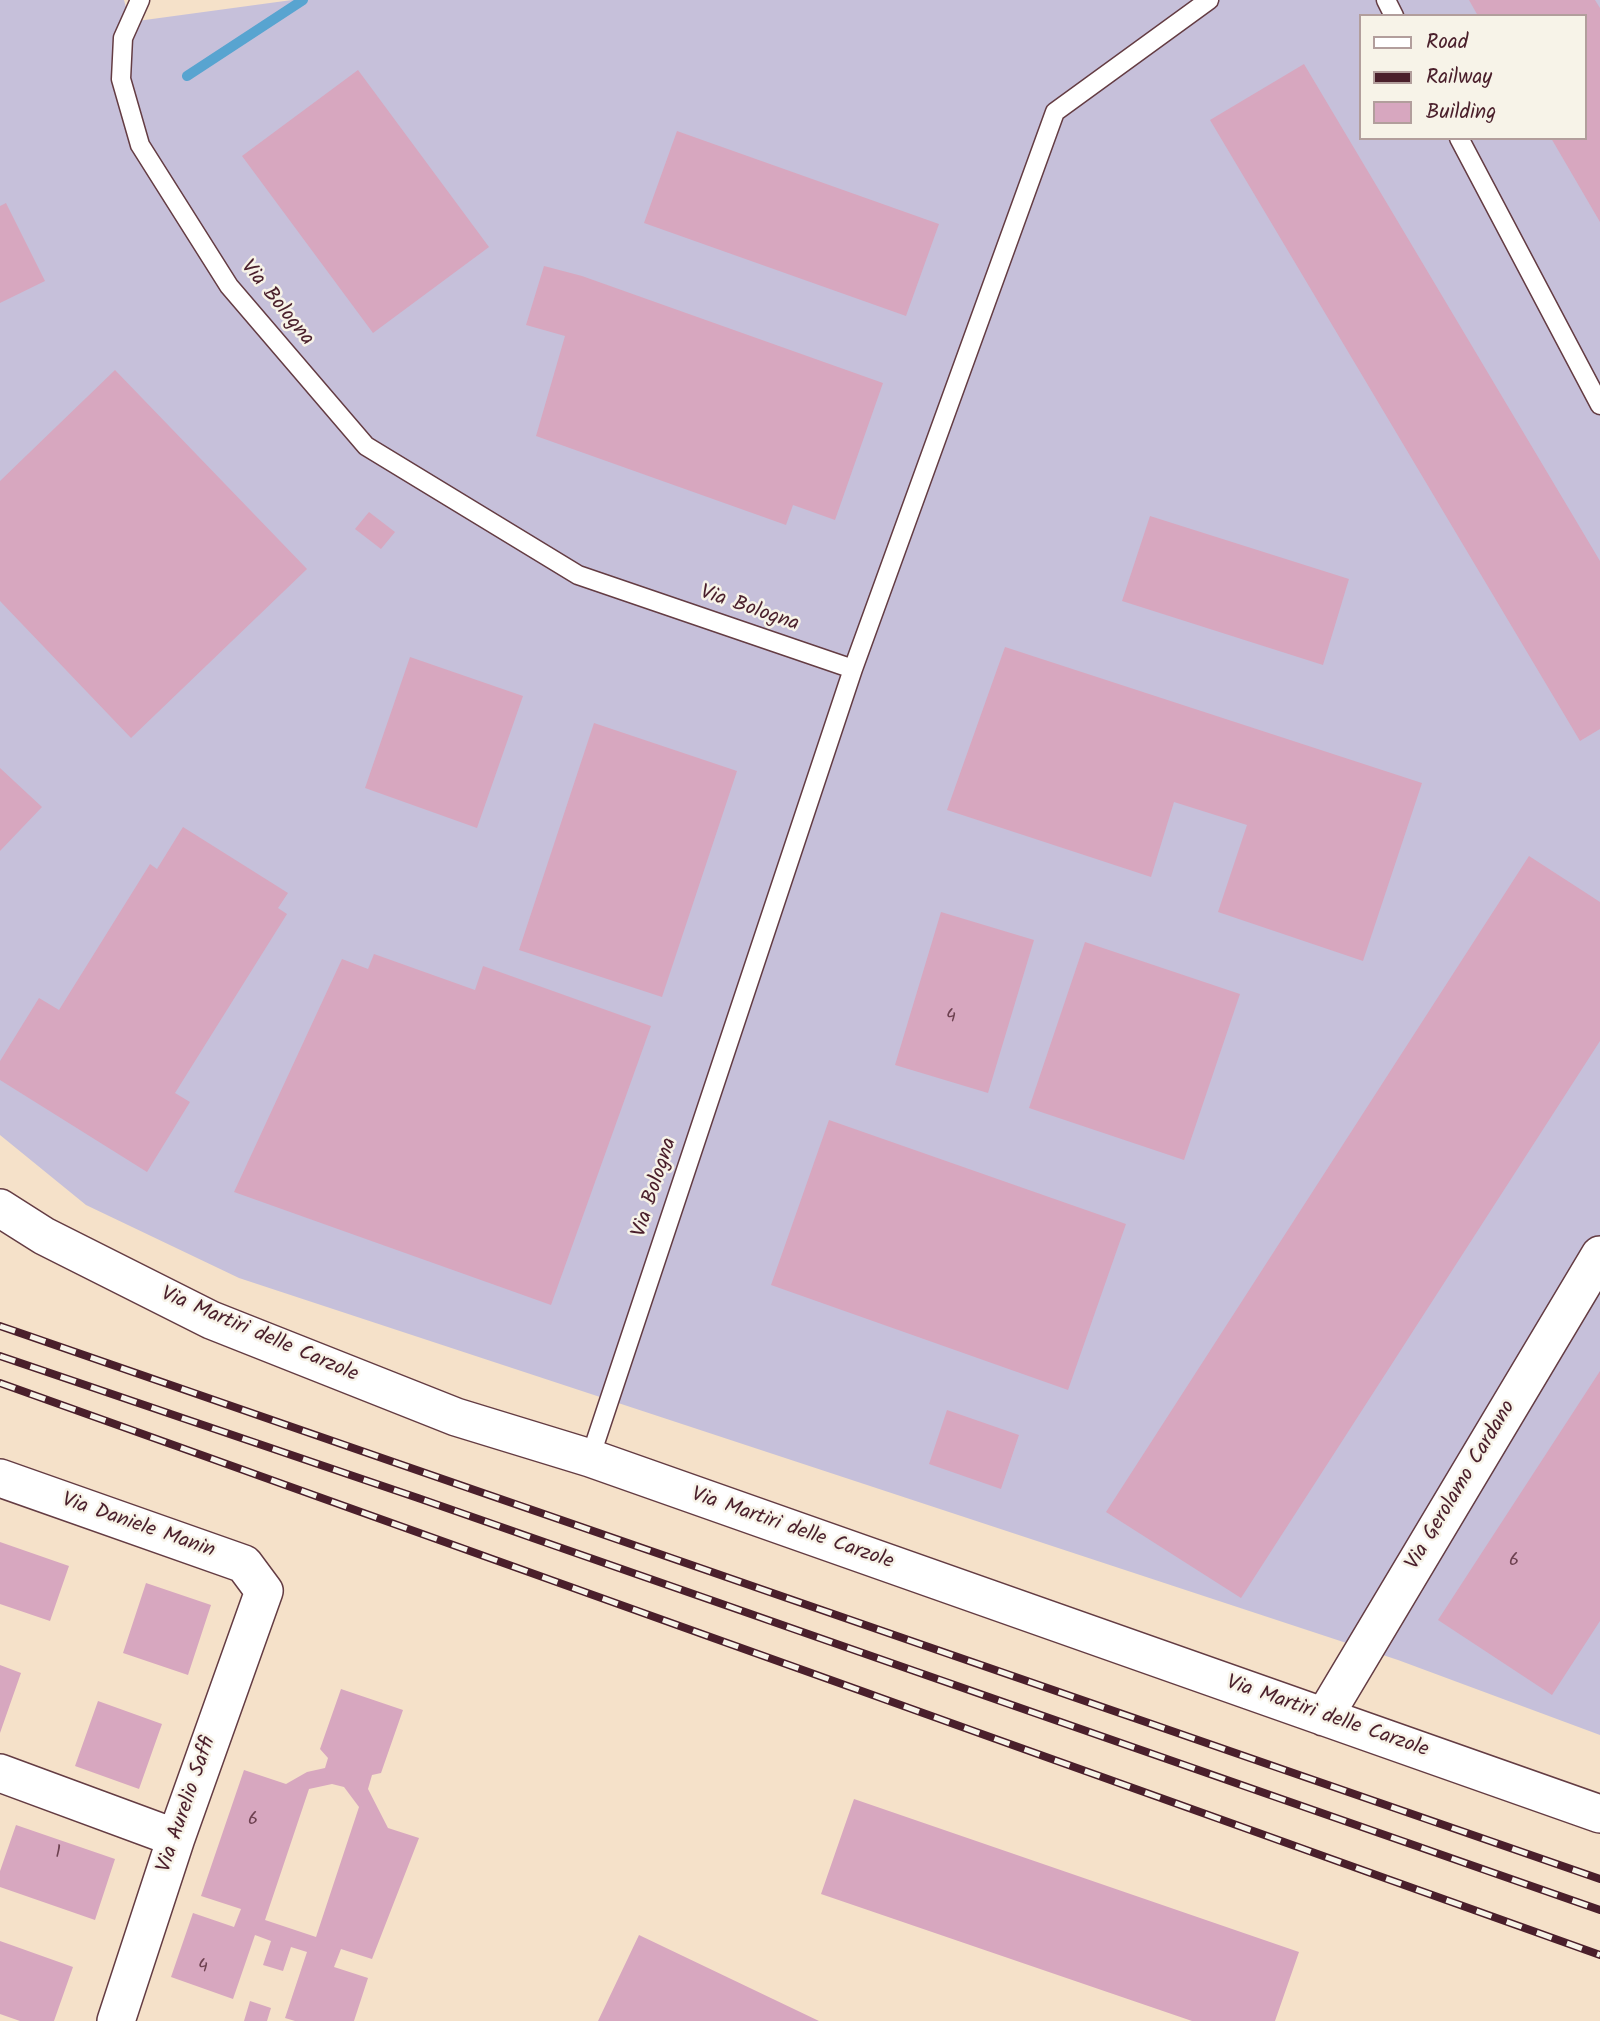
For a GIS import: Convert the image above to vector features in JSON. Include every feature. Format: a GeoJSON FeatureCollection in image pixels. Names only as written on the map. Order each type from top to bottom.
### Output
{"type":"FeatureCollection","features":[{"type":"Feature","properties":{"kind":"street","name":"Via Martiri delle Carzole"},"geometry":{"type":"LineString","coordinates":[[0,1208],[44,1236],[211,1320],[456,1417],[590,1458],[1600,1814]]}},
{"type":"Feature","properties":{"kind":"street","name":"Via Gerolamo Cardano"},"geometry":{"type":"LineString","coordinates":[[1324,1717],[1600,1255]]}},
{"type":"Feature","properties":{"kind":"street","name":"Via Daniele Manin"},"geometry":{"type":"LineString","coordinates":[[0,1478],[244,1564],[264,1591]]}},
{"type":"Feature","properties":{"kind":"street","name":"Via Aurelio Saffi"},"geometry":{"type":"LineString","coordinates":[[116,2021],[176,1838],[264,1591]]}},
{"type":"Feature","properties":{"kind":"street"},"geometry":{"type":"LineString","coordinates":[[0,1773],[176,1838]]}},
{"type":"Feature","properties":{"kind":"lane","name":"Via Bologna"},"geometry":{"type":"LineString","coordinates":[[140,0],[123,38],[121,79],[140,145],[229,286],[366,446],[578,575],[853,669],[590,1458]]}},
{"type":"Feature","properties":{"kind":"lane"},"geometry":{"type":"LineString","coordinates":[[853,669],[1055,112],[1209,0]]}},
{"type":"Feature","properties":{"kind":"lane"},"geometry":{"type":"LineString","coordinates":[[1460,140],[1600,405]]}},
{"type":"Feature","properties":{"kind":"shaded area"},"geometry":{"type":"Polygon","coordinates":[[[0,0],[124,0],[130,22],[292,0],[1600,0],[1600,1735],[1398,1660],[239,1278],[86,1205],[0,1135],[0,0]]]}},
{"type":"Feature","properties":{"kind":"building"},"geometry":{"type":"Polygon","coordinates":[[[1469,0],[1595,0],[1600,8],[1600,222],[1552,140],[1586,140],[1586,14],[1477,14],[1469,0]]]}},
{"type":"Feature","properties":{"kind":"building"},"geometry":{"type":"Polygon","coordinates":[[[1304,64],[1600,561],[1600,729],[1580,741],[1210,120],[1304,64]]]}},
{"type":"Feature","properties":{"kind":"building"},"geometry":{"type":"Polygon","coordinates":[[[358,70],[489,247],[373,333],[242,156],[358,70]]]}},
{"type":"Feature","properties":{"kind":"building"},"geometry":{"type":"Polygon","coordinates":[[[677,131],[939,224],[906,316],[644,223],[677,131]]]}},
{"type":"Feature","properties":{"kind":"building"},"geometry":{"type":"Polygon","coordinates":[[[6,203],[45,281],[0,303],[0,206],[6,203]]]}},
{"type":"Feature","properties":{"kind":"building"},"geometry":{"type":"Polygon","coordinates":[[[544,266],[582,276],[883,383],[835,520],[793,505],[786,525],[536,436],[565,336],[526,325],[544,266]]]}},
{"type":"Feature","properties":{"kind":"building"},"geometry":{"type":"Polygon","coordinates":[[[115,370],[307,569],[131,738],[0,601],[0,481],[115,370]]]}},
{"type":"Feature","properties":{"kind":"building"},"geometry":{"type":"Polygon","coordinates":[[[369,512],[395,532],[381,549],[355,529],[369,512]]]}},
{"type":"Feature","properties":{"kind":"building"},"geometry":{"type":"Polygon","coordinates":[[[1150,516],[1349,579],[1323,665],[1122,601],[1150,516]]]}},
{"type":"Feature","properties":{"kind":"building"},"geometry":{"type":"Polygon","coordinates":[[[1005,647],[1422,783],[1363,961],[1218,912],[1247,825],[1174,802],[1151,877],[947,810],[1005,647]]]}},
{"type":"Feature","properties":{"kind":"building"},"geometry":{"type":"Polygon","coordinates":[[[410,657],[523,696],[477,828],[365,788],[410,657]]]}},
{"type":"Feature","properties":{"kind":"building"},"geometry":{"type":"Polygon","coordinates":[[[594,723],[737,771],[662,997],[519,950],[594,723]]]}},
{"type":"Feature","properties":{"kind":"building"},"geometry":{"type":"Polygon","coordinates":[[[0,768],[42,807],[0,851],[0,768]]]}},
{"type":"Feature","properties":{"kind":"building"},"geometry":{"type":"Polygon","coordinates":[[[183,827],[288,893],[278,908],[287,914],[175,1093],[190,1102],[147,1172],[0,1080],[0,1061],[39,998],[59,1010],[150,864],[157,869],[183,827]]]}},
{"type":"Feature","properties":{"kind":"building"},"geometry":{"type":"Polygon","coordinates":[[[1529,856],[1600,902],[1600,1041],[1241,1598],[1106,1512],[1529,856]]]}},
{"type":"Feature","properties":{"kind":"building"},"geometry":{"type":"Polygon","coordinates":[[[941,912],[1034,940],[988,1093],[895,1065],[941,912]]]}},
{"type":"Feature","properties":{"kind":"building"},"geometry":{"type":"Polygon","coordinates":[[[1085,942],[1240,994],[1184,1160],[1029,1108],[1085,942]]]}},
{"type":"Feature","properties":{"kind":"building"},"geometry":{"type":"Polygon","coordinates":[[[374,954],[475,990],[483,966],[651,1026],[551,1305],[234,1192],[342,959],[368,969],[374,954]]]}},
{"type":"Feature","properties":{"kind":"building"},"geometry":{"type":"Polygon","coordinates":[[[829,1120],[1126,1224],[1068,1390],[771,1285],[829,1120]]]}},
{"type":"Feature","properties":{"kind":"building"},"geometry":{"type":"Polygon","coordinates":[[[1600,1371],[1600,1621],[1552,1695],[1438,1620],[1600,1371]]]}},
{"type":"Feature","properties":{"kind":"building"},"geometry":{"type":"Polygon","coordinates":[[[947,1410],[1019,1435],[1001,1489],[929,1464],[947,1410]]]}},
{"type":"Feature","properties":{"kind":"building"},"geometry":{"type":"Polygon","coordinates":[[[0,1542],[69,1566],[50,1621],[0,1604],[0,1542]]]}},
{"type":"Feature","properties":{"kind":"building"},"geometry":{"type":"Polygon","coordinates":[[[146,1583],[211,1605],[188,1675],[123,1653],[146,1583]]]}},
{"type":"Feature","properties":{"kind":"building"},"geometry":{"type":"Polygon","coordinates":[[[0,1665],[21,1673],[0,1733],[0,1665]]]}},
{"type":"Feature","properties":{"kind":"building"},"geometry":{"type":"Polygon","coordinates":[[[341,1689],[403,1710],[381,1773],[372,1775],[368,1789],[388,1828],[419,1838],[372,1959],[341,1949],[334,1967],[368,1978],[354,2021],[295,2021],[285,2018],[307,1952],[291,1947],[283,1971],[263,1965],[271,1941],[255,1935],[233,1999],[171,1977],[193,1913],[234,1927],[241,1909],[201,1896],[244,1770],[286,1784],[307,1772],[325,1768],[328,1758],[320,1749],[341,1689]],[[332,1784],[309,1789],[265,1920],[316,1937],[359,1807],[344,1787],[332,1784]]]}},
{"type":"Feature","properties":{"kind":"building"},"geometry":{"type":"Polygon","coordinates":[[[98,1701],[162,1724],[139,1789],[75,1766],[98,1701]]]}},
{"type":"Feature","properties":{"kind":"building"},"geometry":{"type":"Polygon","coordinates":[[[854,1799],[1299,1952],[1275,2021],[1192,2021],[821,1894],[854,1799]]]}},
{"type":"Feature","properties":{"kind":"building"},"geometry":{"type":"Polygon","coordinates":[[[16,1825],[115,1859],[95,1920],[0,1887],[0,1871],[16,1825]]]}},
{"type":"Feature","properties":{"kind":"building"},"geometry":{"type":"Polygon","coordinates":[[[639,1935],[819,2021],[598,2021],[639,1935]]]}},
{"type":"Feature","properties":{"kind":"building"},"geometry":{"type":"Polygon","coordinates":[[[0,1941],[73,1967],[54,2021],[20,2021],[0,2014],[0,1941]]]}},
{"type":"Feature","properties":{"kind":"building"},"geometry":{"type":"Polygon","coordinates":[[[250,2001],[271,2008],[267,2021],[244,2021],[250,2001]]]}},
{"type":"Feature","properties":{"kind":"waterway"},"geometry":{"type":"LineString","coordinates":[[187,76],[303,0]]}},
{"type":"Feature","properties":{"kind":"railway"},"geometry":{"type":"LineString","coordinates":[[0,1326],[1600,1879]]}},
{"type":"Feature","properties":{"kind":"railway"},"geometry":{"type":"LineString","coordinates":[[0,1356],[418,1498],[1600,1910]]}},
{"type":"Feature","properties":{"kind":"railway"},"geometry":{"type":"LineString","coordinates":[[0,1383],[1600,1955]]}}]}
